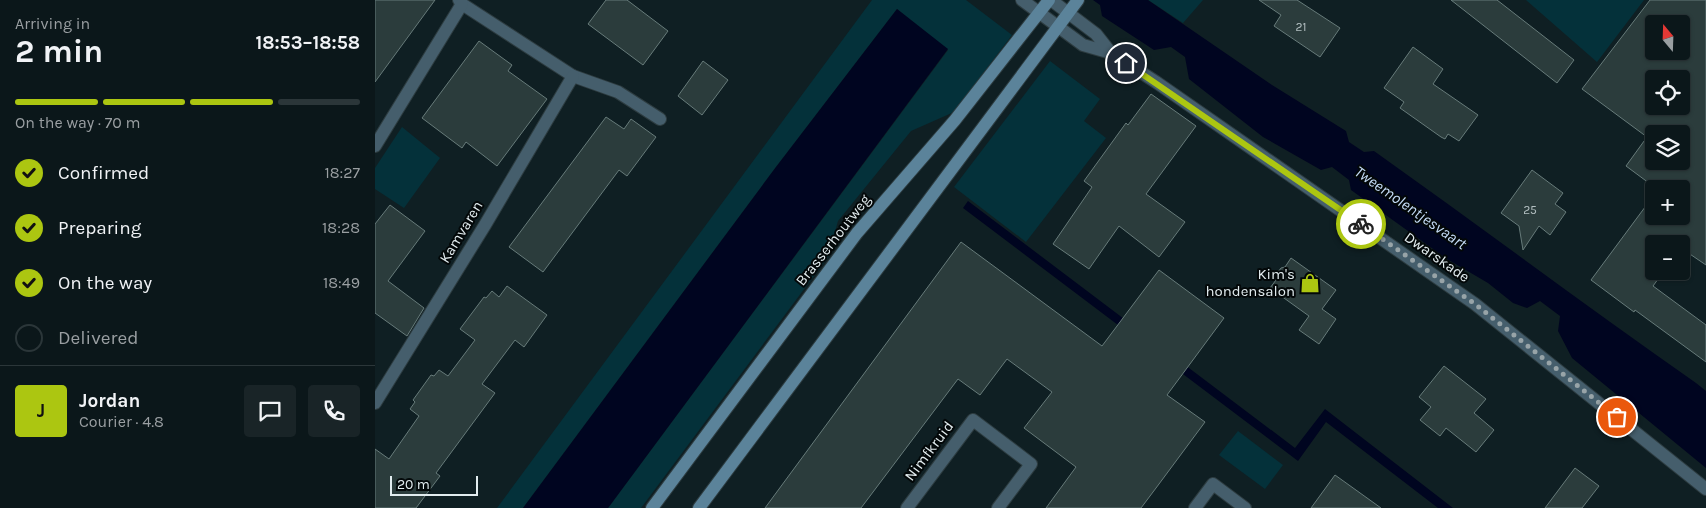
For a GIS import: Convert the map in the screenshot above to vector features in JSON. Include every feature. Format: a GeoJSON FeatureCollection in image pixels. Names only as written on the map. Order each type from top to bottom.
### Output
{"type":"FeatureCollection","features":[{"type":"Feature","properties":{"kind":"main road","name":"Brasserhoutweg"},"geometry":{"type":"LineString","coordinates":[[651,508],[857,233],[955,120],[1050,0]]}},
{"type":"Feature","properties":{"kind":"main road"},"geometry":{"type":"LineString","coordinates":[[699,508],[1078,0]]}},
{"type":"Feature","properties":{"kind":"street","name":"Dwarskade"},"geometry":{"type":"LineString","coordinates":[[1022,0],[1083,46],[1111,53]]}},
{"type":"Feature","properties":{"kind":"street","name":"Dwarskade"},"geometry":{"type":"LineString","coordinates":[[1050,0],[1096,34],[1111,53],[1475,304],[1706,489]]}},
{"type":"Feature","properties":{"kind":"street"},"geometry":{"type":"LineString","coordinates":[[375,146],[461,2],[573,76],[618,92],[660,119]]}},
{"type":"Feature","properties":{"kind":"street","name":"Kamvaren"},"geometry":{"type":"LineString","coordinates":[[375,403],[573,76]]}},
{"type":"Feature","properties":{"kind":"street","name":"Nimfkruid"},"geometry":{"type":"LineString","coordinates":[[907,508],[973,420],[1031,464],[998,508]]}},
{"type":"Feature","properties":{"kind":"street"},"geometry":{"type":"LineString","coordinates":[[1195,508],[1213,484],[1245,508]]}},
{"type":"Feature","properties":{"kind":"shaded area"},"geometry":{"type":"Polygon","coordinates":[[[872,0],[966,0],[1012,35],[954,112],[911,131],[838,221],[828,257],[641,508],[608,508],[948,50],[897,9],[776,167],[523,508],[497,508],[872,0]]]}},
{"type":"Feature","properties":{"kind":"shaded area"},"geometry":{"type":"Polygon","coordinates":[[[1148,0],[1203,0],[1183,23],[1148,0]]]}},
{"type":"Feature","properties":{"kind":"shaded area"},"geometry":{"type":"Polygon","coordinates":[[[1526,0],[1644,0],[1597,62],[1526,0]]]}},
{"type":"Feature","properties":{"kind":"shaded area"},"geometry":{"type":"Polygon","coordinates":[[[1050,61],[1100,99],[1084,121],[1106,138],[1026,242],[954,187],[1050,61]]]}},
{"type":"Feature","properties":{"kind":"shaded area"},"geometry":{"type":"Polygon","coordinates":[[[402,127],[440,158],[404,208],[375,189],[375,168],[402,127]]]}},
{"type":"Feature","properties":{"kind":"shaded area"},"geometry":{"type":"Polygon","coordinates":[[[1238,431],[1283,465],[1265,489],[1219,455],[1238,431]]]}},
{"type":"Feature","properties":{"kind":"water","name":"Tweemolentjesvaart"},"geometry":{"type":"Polygon","coordinates":[[[1093,0],[1148,0],[1272,85],[1346,131],[1349,142],[1364,152],[1374,151],[1696,383],[1706,391],[1706,468],[1572,358],[1558,331],[1560,316],[1540,301],[1527,308],[1513,303],[1488,283],[1447,259],[1351,190],[1349,180],[1332,167],[1321,170],[1263,137],[1189,79],[1185,57],[1171,47],[1154,50],[1102,16],[1100,5],[1093,0]]]}},
{"type":"Feature","properties":{"kind":"water"},"geometry":{"type":"Polygon","coordinates":[[[897,9],[948,49],[611,504],[608,508],[523,508],[776,167],[897,9]]]}},
{"type":"Feature","properties":{"kind":"water"},"geometry":{"type":"Polygon","coordinates":[[[968,201],[1295,448],[1325,409],[1453,508],[1438,508],[1326,422],[1298,461],[963,208],[968,201]]]}},
{"type":"Feature","properties":{"kind":"building"},"geometry":{"type":"Polygon","coordinates":[[[375,0],[435,0],[375,82],[375,0]]]}},
{"type":"Feature","properties":{"kind":"building"},"geometry":{"type":"Polygon","coordinates":[[[606,0],[627,0],[668,31],[643,65],[588,24],[606,0]]]}},
{"type":"Feature","properties":{"kind":"building"},"geometry":{"type":"Polygon","coordinates":[[[1259,0],[1297,0],[1340,28],[1320,57],[1274,26],[1281,15],[1259,0]]]}},
{"type":"Feature","properties":{"kind":"building"},"geometry":{"type":"Polygon","coordinates":[[[1451,0],[1497,0],[1574,60],[1557,83],[1451,0]]]}},
{"type":"Feature","properties":{"kind":"building"},"geometry":{"type":"Polygon","coordinates":[[[1650,0],[1706,0],[1706,265],[1690,254],[1690,235],[1645,235],[1645,280],[1657,280],[1653,286],[1706,325],[1706,362],[1591,280],[1645,207],[1645,225],[1690,225],[1690,180],[1645,180],[1626,166],[1645,140],[1645,170],[1690,170],[1690,125],[1645,125],[1645,136],[1582,89],[1650,0]]]}},
{"type":"Feature","properties":{"kind":"building"},"geometry":{"type":"Polygon","coordinates":[[[479,41],[512,65],[508,71],[547,99],[497,166],[466,142],[462,148],[422,118],[479,41]]]}},
{"type":"Feature","properties":{"kind":"building"},"geometry":{"type":"Polygon","coordinates":[[[1413,47],[1443,69],[1433,84],[1478,115],[1459,141],[1448,134],[1445,139],[1441,137],[1400,108],[1404,102],[1384,88],[1413,47]]]}},
{"type":"Feature","properties":{"kind":"building"},"geometry":{"type":"Polygon","coordinates":[[[703,61],[728,80],[702,115],[678,96],[703,61]]]}},
{"type":"Feature","properties":{"kind":"building"},"geometry":{"type":"Polygon","coordinates":[[[1151,94],[1196,126],[1146,194],[1185,222],[1159,257],[1119,226],[1089,269],[1053,244],[1092,187],[1084,181],[1126,123],[1128,125],[1151,94]]]}},
{"type":"Feature","properties":{"kind":"building"},"geometry":{"type":"Polygon","coordinates":[[[606,117],[624,129],[631,119],[656,137],[627,176],[619,170],[543,272],[509,247],[606,117]]]}},
{"type":"Feature","properties":{"kind":"building"},"geometry":{"type":"Polygon","coordinates":[[[1532,170],[1563,193],[1555,204],[1566,212],[1550,235],[1539,226],[1523,250],[1519,226],[1501,213],[1532,170]]]}},
{"type":"Feature","properties":{"kind":"building"},"geometry":{"type":"Polygon","coordinates":[[[390,205],[425,231],[388,281],[424,308],[407,336],[375,313],[375,224],[390,205]]]}},
{"type":"Feature","properties":{"kind":"building"},"geometry":{"type":"Polygon","coordinates":[[[961,242],[1102,346],[1159,270],[1224,318],[1167,395],[1205,422],[1141,508],[1046,508],[1076,467],[1024,428],[1052,392],[1007,359],[980,395],[958,379],[861,508],[765,508],[961,242]]]}},
{"type":"Feature","properties":{"kind":"building"},"geometry":{"type":"Polygon","coordinates":[[[1291,258],[1336,290],[1322,309],[1336,319],[1319,344],[1299,330],[1309,316],[1270,288],[1276,280],[1275,276],[1291,258]]]}},
{"type":"Feature","properties":{"kind":"building"},"geometry":{"type":"Polygon","coordinates":[[[507,286],[547,315],[524,347],[515,340],[482,384],[495,393],[436,473],[440,476],[416,508],[375,508],[375,449],[389,459],[419,416],[410,409],[415,402],[413,400],[431,375],[434,376],[439,370],[448,376],[475,340],[460,329],[484,297],[486,298],[492,291],[499,297],[507,286]]]}},
{"type":"Feature","properties":{"kind":"building"},"geometry":{"type":"Polygon","coordinates":[[[1444,366],[1486,399],[1474,413],[1494,430],[1476,452],[1446,428],[1440,436],[1420,420],[1431,407],[1419,397],[1444,366]]]}},
{"type":"Feature","properties":{"kind":"building"},"geometry":{"type":"Polygon","coordinates":[[[1575,468],[1599,486],[1582,508],[1545,508],[1575,468]]]}},
{"type":"Feature","properties":{"kind":"building"},"geometry":{"type":"Polygon","coordinates":[[[1335,475],[1381,508],[1311,508],[1335,475]]]}},
{"type":"Feature","properties":{"kind":"way so far"},"geometry":{"type":"LineString","coordinates":[[1361,224],[1475,304],[1617,417]]}},
{"type":"Feature","properties":{"kind":"place","name":"Kim's hondensalon"},"geometry":{"type":"Point","coordinates":[1310,283]}},
{"type":"Feature","properties":{"kind":"route"},"geometry":{"type":"LineString","coordinates":[[1126,63],[1361,224]]}}]}
